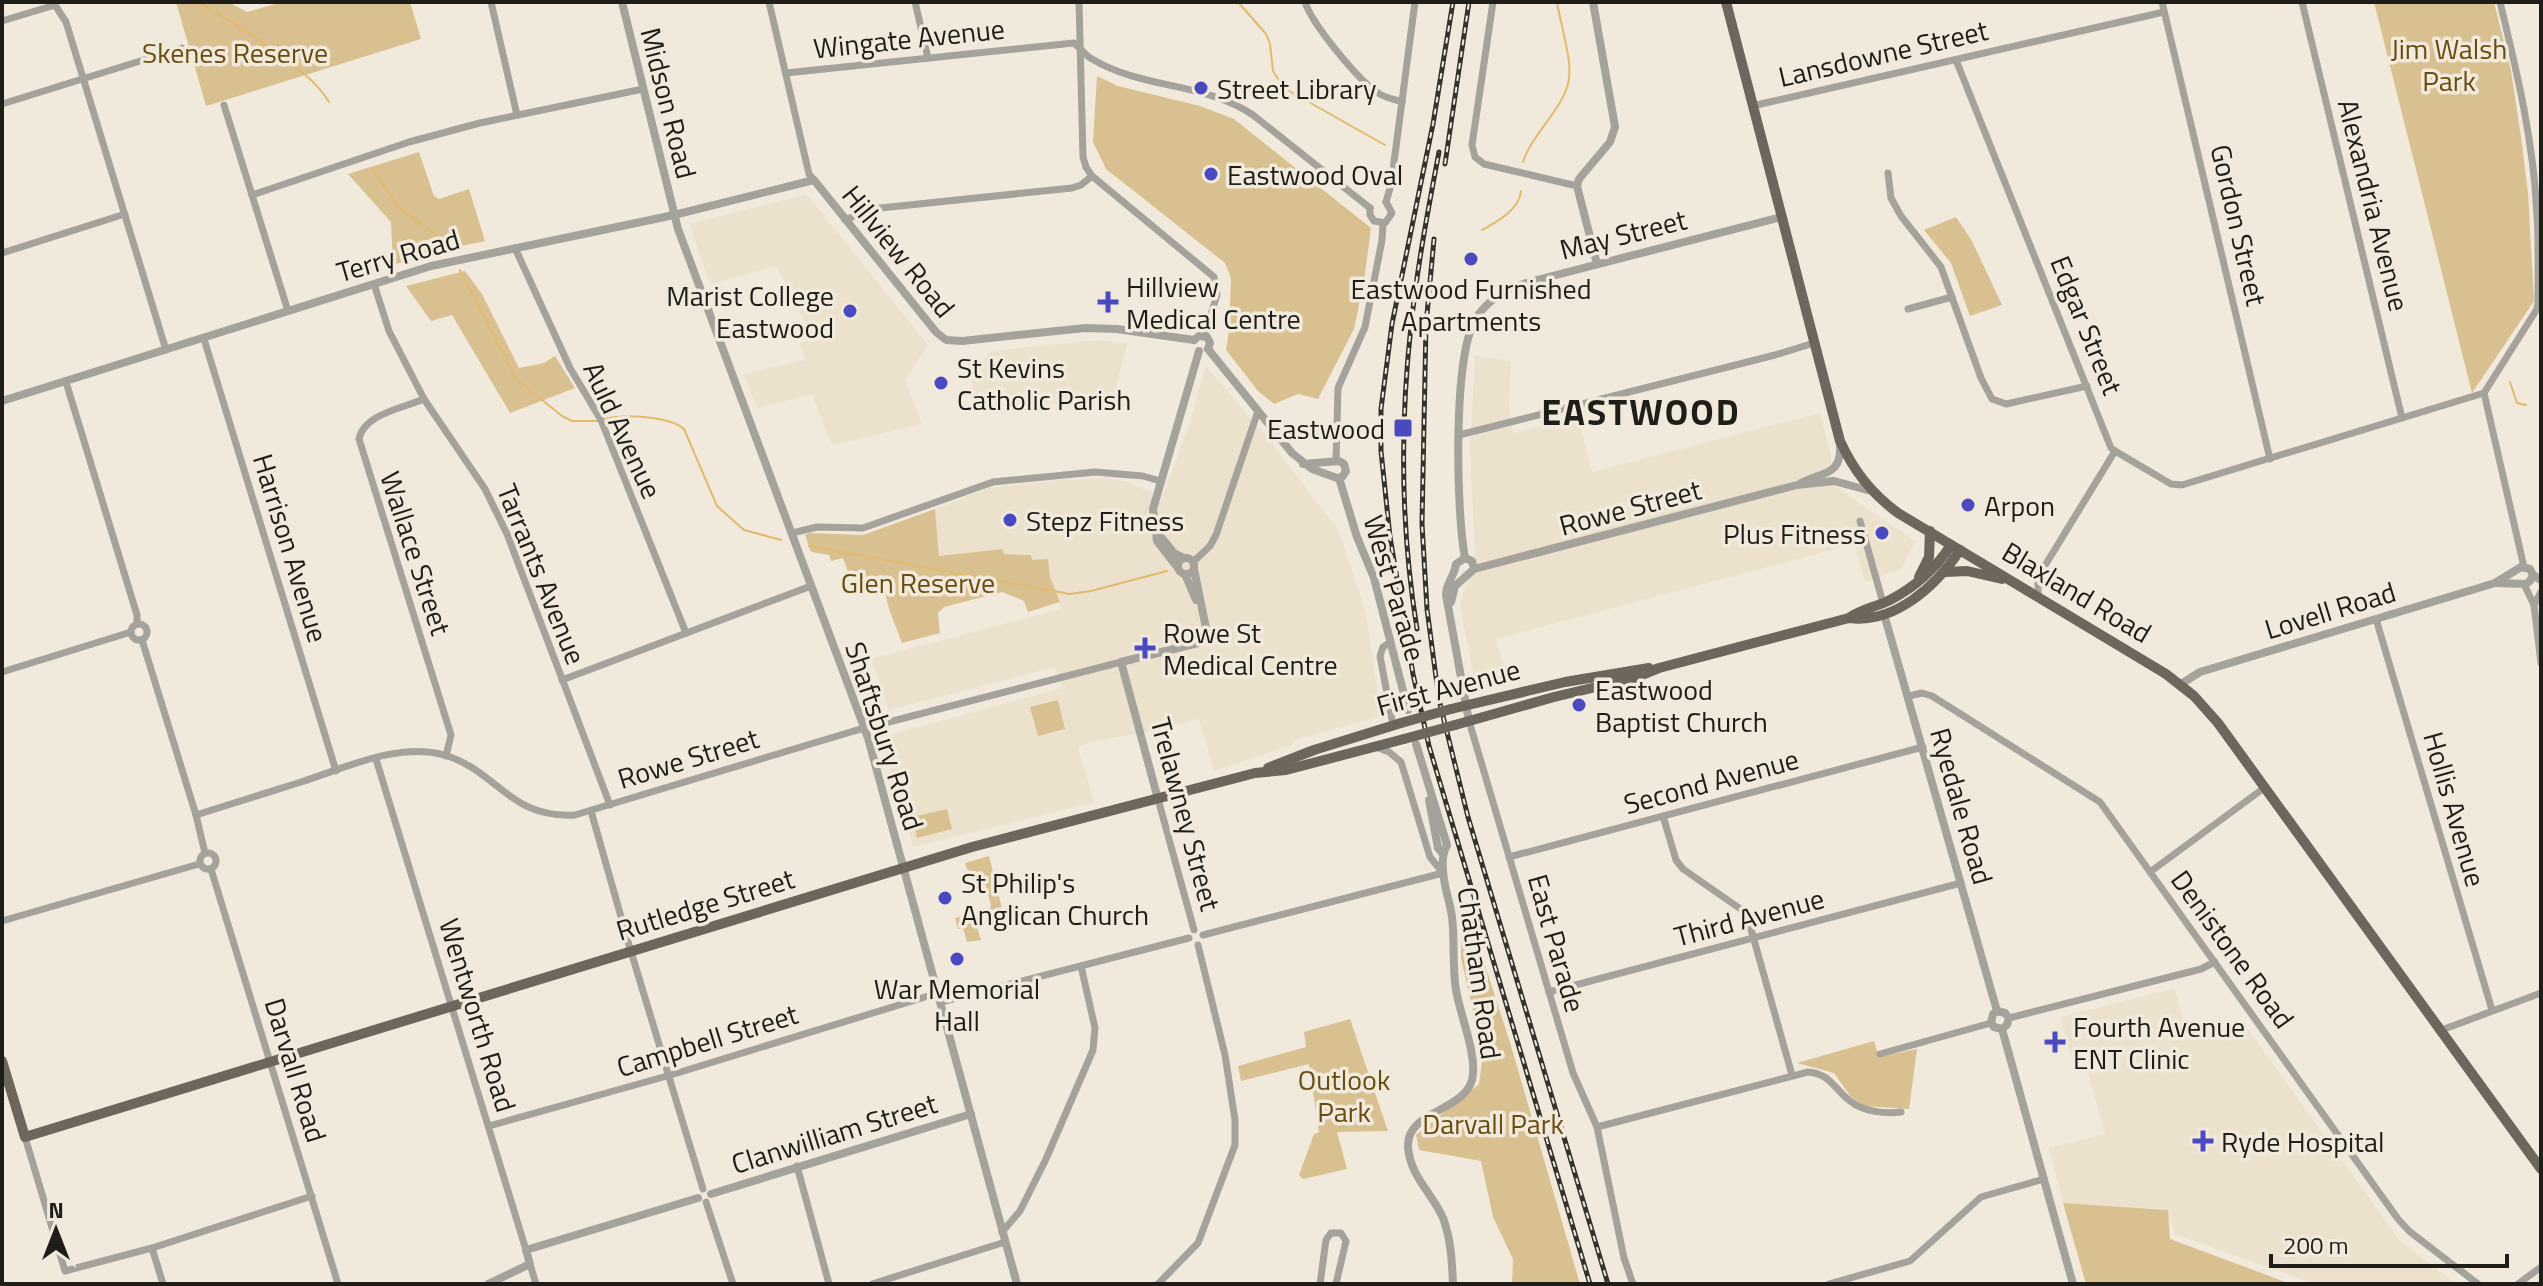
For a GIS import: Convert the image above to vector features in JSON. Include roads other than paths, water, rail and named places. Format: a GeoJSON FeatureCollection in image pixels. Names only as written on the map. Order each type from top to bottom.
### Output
{"type":"FeatureCollection","features":[{"type":"Feature","properties":{"kind":"main road","name":"Blaxland Road"},"geometry":{"type":"LineString","coordinates":[[1726,2],[1840,441],[1852,466],[1871,491],[1898,513],[2181,684],[2207,709],[2541,1169]]}},
{"type":"Feature","properties":{"kind":"main road"},"geometry":{"type":"LineString","coordinates":[[1916,582],[1929,557],[1930,531]]}},
{"type":"Feature","properties":{"kind":"main road","name":"First Avenue"},"geometry":{"type":"LineString","coordinates":[[1883,608],[1956,548]]}},
{"type":"Feature","properties":{"kind":"main road","name":"First Avenue"},"geometry":{"type":"LineString","coordinates":[[1404,739],[1634,678],[1659,668],[1917,597],[1945,572],[1956,548]]}},
{"type":"Feature","properties":{"kind":"main road"},"geometry":{"type":"LineString","coordinates":[[1945,572],[1967,571],[2015,582]]}},
{"type":"Feature","properties":{"kind":"main road","name":"First Avenue"},"geometry":{"type":"LineString","coordinates":[[1255,773],[1314,750],[1465,705],[1565,682],[1659,668]]}},
{"type":"Feature","properties":{"kind":"main road"},"geometry":{"type":"LineString","coordinates":[[1397,724],[1396,733],[1404,739]]}},
{"type":"Feature","properties":{"kind":"main road","name":"Rutledge Street"},"geometry":{"type":"LineString","coordinates":[[25,1137],[972,847],[1255,773],[1286,770],[1404,739]]}},
{"type":"Feature","properties":{"kind":"main road"},"geometry":{"type":"LineString","coordinates":[[2,1061],[25,1137]]}},
{"type":"Feature","properties":{"kind":"street"},"geometry":{"type":"LineString","coordinates":[[491,2],[517,115]]}},
{"type":"Feature","properties":{"kind":"street","name":"Midson Road"},"geometry":{"type":"LineString","coordinates":[[622,2],[674,215]]}},
{"type":"Feature","properties":{"kind":"street"},"geometry":{"type":"LineString","coordinates":[[769,2],[809,174],[814,180]]}},
{"type":"Feature","properties":{"kind":"street"},"geometry":{"type":"LineString","coordinates":[[915,2],[928,58]]}},
{"type":"Feature","properties":{"kind":"street"},"geometry":{"type":"LineString","coordinates":[[1079,2],[1083,157],[1086,167],[1092,176],[1214,277],[1217,295],[1204,336]]}},
{"type":"Feature","properties":{"kind":"street"},"geometry":{"type":"LineString","coordinates":[[1305,2],[1318,27],[1368,85],[1381,95],[1402,102]]}},
{"type":"Feature","properties":{"kind":"street"},"geometry":{"type":"LineString","coordinates":[[1386,202],[1415,2]]}},
{"type":"Feature","properties":{"kind":"street"},"geometry":{"type":"LineString","coordinates":[[1493,2],[1472,145],[1475,157],[1484,164],[1577,186]]}},
{"type":"Feature","properties":{"kind":"street"},"geometry":{"type":"LineString","coordinates":[[1593,2],[1615,131],[1577,186],[1597,264]]}},
{"type":"Feature","properties":{"kind":"street","name":"Gordon Street"},"geometry":{"type":"LineString","coordinates":[[2162,2],[2270,459]]}},
{"type":"Feature","properties":{"kind":"street","name":"Alexandria Avenue"},"geometry":{"type":"LineString","coordinates":[[2302,2],[2402,418]]}},
{"type":"Feature","properties":{"kind":"street"},"geometry":{"type":"LineString","coordinates":[[2038,596],[2038,577],[2115,451],[2176,485],[2484,393],[2539,309],[2537,214],[2531,159],[2520,84],[2500,2]]}},
{"type":"Feature","properties":{"kind":"street"},"geometry":{"type":"LineString","coordinates":[[2,21],[54,4],[66,22],[166,350]]}},
{"type":"Feature","properties":{"kind":"street","name":"Lansdowne Street"},"geometry":{"type":"LineString","coordinates":[[1752,106],[2164,12]]}},
{"type":"Feature","properties":{"kind":"street","name":"Wingate Avenue"},"geometry":{"type":"LineString","coordinates":[[786,73],[1074,43],[1089,58],[1116,70],[1232,102],[1253,115],[1370,208]]}},
{"type":"Feature","properties":{"kind":"street"},"geometry":{"type":"LineString","coordinates":[[2,104],[182,48]]}},
{"type":"Feature","properties":{"kind":"street","name":"Edgar Street"},"geometry":{"type":"LineString","coordinates":[[1956,60],[2111,448],[2115,451]]}},
{"type":"Feature","properties":{"kind":"street"},"geometry":{"type":"LineString","coordinates":[[252,195],[409,142],[517,115],[643,89]]}},
{"type":"Feature","properties":{"kind":"street"},"geometry":{"type":"LineString","coordinates":[[224,105],[288,311]]}},
{"type":"Feature","properties":{"kind":"street"},"geometry":{"type":"LineString","coordinates":[[1888,173],[1891,198],[1901,216],[1941,267],[1992,399],[2006,404],[2087,386]]}},
{"type":"Feature","properties":{"kind":"street"},"geometry":{"type":"LineString","coordinates":[[845,220],[871,209],[1072,188],[1092,176]]}},
{"type":"Feature","properties":{"kind":"street","name":"Terry Road"},"geometry":{"type":"LineString","coordinates":[[2,401],[431,266],[674,215],[814,180]]}},
{"type":"Feature","properties":{"kind":"street","name":"Hillview Road"},"geometry":{"type":"LineString","coordinates":[[814,180],[936,332],[946,340],[1102,328],[1194,340]]}},
{"type":"Feature","properties":{"kind":"street"},"geometry":{"type":"LineString","coordinates":[[1335,477],[1329,468],[1335,462],[1338,388],[1365,327],[1383,223],[1392,215],[1386,202],[1377,201],[1370,208],[1371,218],[1383,223]]}},
{"type":"Feature","properties":{"kind":"street"},"geometry":{"type":"LineString","coordinates":[[2,253],[125,214]]}},
{"type":"Feature","properties":{"kind":"street","name":"Shaftsbury Road"},"geometry":{"type":"LineString","coordinates":[[674,215],[865,728],[1017,1284]]}},
{"type":"Feature","properties":{"kind":"street","name":"May Street"},"geometry":{"type":"LineString","coordinates":[[1459,435],[1464,350],[1473,324],[1483,309],[1501,294],[1519,285],[1781,217]]}},
{"type":"Feature","properties":{"kind":"street","name":"Auld Avenue"},"geometry":{"type":"LineString","coordinates":[[515,248],[570,368],[601,420],[686,633]]}},
{"type":"Feature","properties":{"kind":"street","name":"Tarrants Avenue"},"geometry":{"type":"LineString","coordinates":[[374,284],[389,331],[424,399],[485,489],[507,534],[610,805]]}},
{"type":"Feature","properties":{"kind":"street"},"geometry":{"type":"LineString","coordinates":[[1908,309],[1952,297]]}},
{"type":"Feature","properties":{"kind":"street"},"geometry":{"type":"LineString","coordinates":[[1181,571],[1157,541],[1153,509],[1160,481],[1204,350],[1209,340],[1204,336],[1197,337],[1194,346],[1204,350],[1303,464],[1335,477],[1344,476],[1346,468],[1344,464],[1335,462],[1303,464]]}},
{"type":"Feature","properties":{"kind":"street","name":"Harrison Avenue"},"geometry":{"type":"LineString","coordinates":[[204,339],[336,771]]}},
{"type":"Feature","properties":{"kind":"street"},"geometry":{"type":"LineString","coordinates":[[1465,558],[1459,435],[1814,343]]}},
{"type":"Feature","properties":{"kind":"street"},"geometry":{"type":"LineString","coordinates":[[2,672],[131,632],[137,624],[137,615],[66,382]]}},
{"type":"Feature","properties":{"kind":"street"},"geometry":{"type":"LineString","coordinates":[[2484,393],[2520,568],[2515,576],[2529,581]]}},
{"type":"Feature","properties":{"kind":"street","name":"Wallace Street"},"geometry":{"type":"LineString","coordinates":[[424,399],[373,420],[361,431],[359,439],[451,735],[446,756]]}},
{"type":"Feature","properties":{"kind":"street"},"geometry":{"type":"LineString","coordinates":[[1181,571],[1210,546],[1216,535],[1258,411]]}},
{"type":"Feature","properties":{"kind":"street","name":"Rowe Street"},"geometry":{"type":"LineString","coordinates":[[1471,573],[1797,485],[1831,472],[1837,466],[1840,441]]}},
{"type":"Feature","properties":{"kind":"street"},"geometry":{"type":"LineString","coordinates":[[792,533],[817,527],[863,528],[993,482],[1095,472],[1143,476],[1160,481]]}},
{"type":"Feature","properties":{"kind":"street","name":"West Parade"},"geometry":{"type":"LineString","coordinates":[[1335,477],[1374,578],[1408,710]]}},
{"type":"Feature","properties":{"kind":"street","name":"Rowe Street"},"geometry":{"type":"LineString","coordinates":[[1797,485],[1834,481],[1871,491]]}},
{"type":"Feature","properties":{"kind":"street","name":"Ryedale Road"},"geometry":{"type":"LineString","coordinates":[[1860,521],[1997,1011]]}},
{"type":"Feature","properties":{"kind":"street"},"geometry":{"type":"LineString","coordinates":[[1157,534],[1174,553],[1190,563],[1203,616]]}},
{"type":"Feature","properties":{"kind":"street"},"geometry":{"type":"LineString","coordinates":[[1449,611],[1455,586],[1471,573],[1472,561],[1465,558],[1458,561],[1456,571],[1460,575],[1471,573]]}},
{"type":"Feature","properties":{"kind":"street"},"geometry":{"type":"LineString","coordinates":[[1190,563],[1178,562],[1203,616]]}},
{"type":"Feature","properties":{"kind":"street"},"geometry":{"type":"LineString","coordinates":[[2520,568],[2530,569],[2541,663]]}},
{"type":"Feature","properties":{"kind":"street","name":"Lovell Road"},"geometry":{"type":"LineString","coordinates":[[2495,583],[2520,568]]}},
{"type":"Feature","properties":{"kind":"street","name":"East Parade"},"geometry":{"type":"LineString","coordinates":[[1456,571],[1446,590],[1465,705],[1573,1073],[1597,1127],[1624,1258],[1633,1284]]}},
{"type":"Feature","properties":{"kind":"street","name":"Lovell Road"},"geometry":{"type":"LineString","coordinates":[[2181,684],[2200,672],[2495,583],[2529,581],[2541,590]]}},
{"type":"Feature","properties":{"kind":"street"},"geometry":{"type":"LineString","coordinates":[[562,680],[811,586]]}},
{"type":"Feature","properties":{"kind":"street"},"geometry":{"type":"LineString","coordinates":[[2534,605],[2541,590]]}},
{"type":"Feature","properties":{"kind":"street","name":"Rowe Street"},"geometry":{"type":"LineString","coordinates":[[196,815],[376,759],[413,752],[446,756],[471,767],[509,797],[534,811],[561,816],[591,811],[865,728],[1198,643],[1207,633],[1203,616]]}},
{"type":"Feature","properties":{"kind":"street","name":"Hollis Avenue"},"geometry":{"type":"LineString","coordinates":[[2376,619],[2492,1010]]}},
{"type":"Feature","properties":{"kind":"street"},"geometry":{"type":"LineString","coordinates":[[137,624],[147,628],[147,635],[142,640]]}},
{"type":"Feature","properties":{"kind":"street"},"geometry":{"type":"LineString","coordinates":[[131,632],[133,638],[142,640]]}},
{"type":"Feature","properties":{"kind":"street"},"geometry":{"type":"LineString","coordinates":[[142,640],[205,853]]}},
{"type":"Feature","properties":{"kind":"street"},"geometry":{"type":"LineString","coordinates":[[1391,642],[1383,647],[1380,656],[1397,724]]}},
{"type":"Feature","properties":{"kind":"street","name":"Trelawney Street"},"geometry":{"type":"LineString","coordinates":[[1121,662],[1192,934]]}},
{"type":"Feature","properties":{"kind":"street","name":"Denistone Road"},"geometry":{"type":"LineString","coordinates":[[1909,696],[1922,693],[1932,696],[2093,796],[2403,1225],[2478,1284]]}},
{"type":"Feature","properties":{"kind":"street"},"geometry":{"type":"LineString","coordinates":[[1203,935],[1443,873],[1443,854],[1436,842],[1425,776],[1416,744]]}},
{"type":"Feature","properties":{"kind":"street","name":"Chatham Road"},"geometry":{"type":"LineString","coordinates":[[1376,747],[1389,752],[1401,762],[1431,858],[1443,873],[1451,904],[1456,990],[1471,1056],[1472,1079],[1464,1095],[1414,1128],[1408,1143],[1412,1169],[1437,1207],[1448,1235],[1453,1284]]}},
{"type":"Feature","properties":{"kind":"street","name":"Second Avenue"},"geometry":{"type":"LineString","coordinates":[[1509,857],[1923,747]]}},
{"type":"Feature","properties":{"kind":"street","name":"Wentworth Road"},"geometry":{"type":"LineString","coordinates":[[376,759],[536,1284]]}},
{"type":"Feature","properties":{"kind":"street"},"geometry":{"type":"LineString","coordinates":[[2150,872],[2264,788]]}},
{"type":"Feature","properties":{"kind":"street"},"geometry":{"type":"LineString","coordinates":[[591,811],[704,1196],[733,1284]]}},
{"type":"Feature","properties":{"kind":"street"},"geometry":{"type":"LineString","coordinates":[[1663,816],[1676,860],[1683,869],[1742,910],[1754,938],[1792,1075]]}},
{"type":"Feature","properties":{"kind":"street"},"geometry":{"type":"LineString","coordinates":[[209,852],[215,857],[216,864],[211,869],[199,864],[205,853],[209,852]]}},
{"type":"Feature","properties":{"kind":"street"},"geometry":{"type":"LineString","coordinates":[[2,921],[199,864]]}},
{"type":"Feature","properties":{"kind":"street","name":"Darvall Road"},"geometry":{"type":"LineString","coordinates":[[211,869],[338,1284]]}},
{"type":"Feature","properties":{"kind":"street","name":"Third Avenue"},"geometry":{"type":"LineString","coordinates":[[1549,992],[1961,883]]}},
{"type":"Feature","properties":{"kind":"street"},"geometry":{"type":"LineString","coordinates":[[1199,931],[1203,935],[1198,945],[1190,942],[1192,934],[1199,931]]}},
{"type":"Feature","properties":{"kind":"street","name":"Campbell Street"},"geometry":{"type":"LineString","coordinates":[[489,1126],[939,997],[1081,966],[1192,934]]}},
{"type":"Feature","properties":{"kind":"street","name":"Trelawney Street"},"geometry":{"type":"LineString","coordinates":[[1158,1284],[1198,1243],[1235,1145],[1235,1120],[1225,1055],[1198,945]]}},
{"type":"Feature","properties":{"kind":"street"},"geometry":{"type":"LineString","coordinates":[[2009,1018],[2201,969],[2215,962]]}},
{"type":"Feature","properties":{"kind":"street"},"geometry":{"type":"LineString","coordinates":[[1002,1232],[1020,1211],[1093,1050],[1095,1028],[1081,966]]}},
{"type":"Feature","properties":{"kind":"street"},"geometry":{"type":"LineString","coordinates":[[2439,1031],[2541,993]]}},
{"type":"Feature","properties":{"kind":"street"},"geometry":{"type":"LineString","coordinates":[[2002,1029],[1994,1027],[1991,1017],[1997,1011],[2003,1011],[2009,1018]]}},
{"type":"Feature","properties":{"kind":"street"},"geometry":{"type":"LineString","coordinates":[[2002,1029],[2009,1018]]}},
{"type":"Feature","properties":{"kind":"street"},"geometry":{"type":"LineString","coordinates":[[1880,1054],[1991,1023]]}},
{"type":"Feature","properties":{"kind":"street"},"geometry":{"type":"LineString","coordinates":[[2002,1029],[2073,1284]]}},
{"type":"Feature","properties":{"kind":"street"},"geometry":{"type":"LineString","coordinates":[[1597,1127],[1808,1072],[1824,1075],[1858,1107],[1901,1112]]}},
{"type":"Feature","properties":{"kind":"street","name":"Clanwilliam Street"},"geometry":{"type":"LineString","coordinates":[[526,1250],[971,1114]]}},
{"type":"Feature","properties":{"kind":"street"},"geometry":{"type":"LineString","coordinates":[[25,1137],[65,1271],[152,1248],[312,1196]]}},
{"type":"Feature","properties":{"kind":"street"},"geometry":{"type":"LineString","coordinates":[[797,1166],[829,1284]]}},
{"type":"Feature","properties":{"kind":"street"},"geometry":{"type":"LineString","coordinates":[[1829,1284],[1910,1261],[1981,1197],[2044,1179]]}},
{"type":"Feature","properties":{"kind":"street"},"geometry":{"type":"LineString","coordinates":[[1320,1284],[1326,1240],[1331,1233],[1341,1233],[1346,1241],[1336,1284]]}},
{"type":"Feature","properties":{"kind":"street"},"geometry":{"type":"LineString","coordinates":[[872,1284],[1005,1242]]}},
{"type":"Feature","properties":{"kind":"street"},"geometry":{"type":"LineString","coordinates":[[152,1248],[163,1284]]}},
{"type":"Feature","properties":{"kind":"street"},"geometry":{"type":"LineString","coordinates":[[488,1284],[530,1264]]}},
{"type":"Feature","properties":{"kind":"street"},"geometry":{"type":"LineString","coordinates":[[2518,1284],[2541,1267]]}},
{"type":"Feature","properties":{"kind":"waterway"},"geometry":{"type":"LineString","coordinates":[[199,2],[305,74],[329,102]]}},
{"type":"Feature","properties":{"kind":"waterway"},"geometry":{"type":"LineString","coordinates":[[1238,2],[1266,34],[1273,71],[1284,88],[1385,145]]}},
{"type":"Feature","properties":{"kind":"waterway"},"geometry":{"type":"LineString","coordinates":[[1523,162],[1567,89],[1567,51],[1557,2]]}},
{"type":"Feature","properties":{"kind":"waterway"},"geometry":{"type":"LineString","coordinates":[[372,169],[399,208],[445,241],[450,249]]}},
{"type":"Feature","properties":{"kind":"waterway"},"geometry":{"type":"LineString","coordinates":[[1482,230],[1512,209],[1521,191]]}},
{"type":"Feature","properties":{"kind":"waterway"},"geometry":{"type":"LineString","coordinates":[[460,270],[516,379],[562,416],[572,421],[598,421]]}},
{"type":"Feature","properties":{"kind":"waterway"},"geometry":{"type":"LineString","coordinates":[[2510,382],[2517,403],[2526,405]]}},
{"type":"Feature","properties":{"kind":"waterway"},"geometry":{"type":"LineString","coordinates":[[605,419],[646,417],[668,421],[684,429],[717,506],[744,530],[781,540]]}},
{"type":"Feature","properties":{"kind":"waterway"},"geometry":{"type":"LineString","coordinates":[[809,546],[1070,594],[1167,571]]}},
{"type":"Feature","properties":{"kind":"railway"},"geometry":{"type":"LineString","coordinates":[[1453,2],[1433,124],[1392,324],[1381,409],[1381,451],[1390,537],[1413,674],[1429,746],[1590,1284]]}},
{"type":"Feature","properties":{"kind":"railway"},"geometry":{"type":"LineString","coordinates":[[1445,164],[1469,2]]}},
{"type":"Feature","properties":{"kind":"railway"},"geometry":{"type":"LineString","coordinates":[[1417,629],[1405,516],[1405,402],[1416,282],[1439,152]]}},
{"type":"Feature","properties":{"kind":"railway"},"geometry":{"type":"LineString","coordinates":[[1434,239],[1426,325],[1422,524],[1427,609],[1439,700],[1468,817],[1608,1284]]}},
{"type":"Feature","properties":{"kind":"place","name":"Street Library"},"geometry":{"type":"Point","coordinates":[1201,88]}},
{"type":"Feature","properties":{"kind":"place","name":"Eastwood Oval"},"geometry":{"type":"Point","coordinates":[1211,174]}},
{"type":"Feature","properties":{"kind":"place","name":"Eastwood Furnished Apartments"},"geometry":{"type":"Point","coordinates":[1471,259]}},
{"type":"Feature","properties":{"kind":"place","name":"Hillview Medical Centre"},"geometry":{"type":"Point","coordinates":[1108,302]}},
{"type":"Feature","properties":{"kind":"place","name":"Marist College Eastwood"},"geometry":{"type":"Point","coordinates":[850,311]}},
{"type":"Feature","properties":{"kind":"place","name":"St Kevins Catholic Parish"},"geometry":{"type":"Point","coordinates":[941,383]}},
{"type":"Feature","properties":{"kind":"place","name":"Eastwood"},"geometry":{"type":"Point","coordinates":[1403,428]}},
{"type":"Feature","properties":{"kind":"place","name":"Arpon"},"geometry":{"type":"Point","coordinates":[1968,505]}},
{"type":"Feature","properties":{"kind":"place","name":"Stepz Fitness"},"geometry":{"type":"Point","coordinates":[1010,520]}},
{"type":"Feature","properties":{"kind":"place","name":"Plus Fitness"},"geometry":{"type":"Point","coordinates":[1882,533]}},
{"type":"Feature","properties":{"kind":"place","name":"Rowe St Medical Centre"},"geometry":{"type":"Point","coordinates":[1145,648]}},
{"type":"Feature","properties":{"kind":"place","name":"Eastwood Baptist Church"},"geometry":{"type":"Point","coordinates":[1579,705]}},
{"type":"Feature","properties":{"kind":"place","name":"St Philip's Anglican Church"},"geometry":{"type":"Point","coordinates":[945,898]}},
{"type":"Feature","properties":{"kind":"place","name":"War Memorial Hall"},"geometry":{"type":"Point","coordinates":[957,959]}},
{"type":"Feature","properties":{"kind":"place","name":"Fourth Avenue ENT Clinic"},"geometry":{"type":"Point","coordinates":[2055,1042]}},
{"type":"Feature","properties":{"kind":"place","name":"Ryde Hospital"},"geometry":{"type":"Point","coordinates":[2203,1141]}},
{"type":"Feature","properties":{"kind":"district","name":"EASTWOOD"},"geometry":{"type":"Point","coordinates":[1641,411]}},
{"type":"Feature","properties":{"kind":"park label","name":"Skenes Reserve"},"geometry":{"type":"Point","coordinates":[235,52]}},
{"type":"Feature","properties":{"kind":"park label","name":"Jim Walsh Park"},"geometry":{"type":"Point","coordinates":[2449,64]}},
{"type":"Feature","properties":{"kind":"park label","name":"Glen Reserve"},"geometry":{"type":"Point","coordinates":[918,582]}},
{"type":"Feature","properties":{"kind":"park label","name":"Outlook Park"},"geometry":{"type":"Point","coordinates":[1344,1095]}},
{"type":"Feature","properties":{"kind":"park label","name":"Darvall Park"},"geometry":{"type":"Point","coordinates":[1493,1123]}}]}
